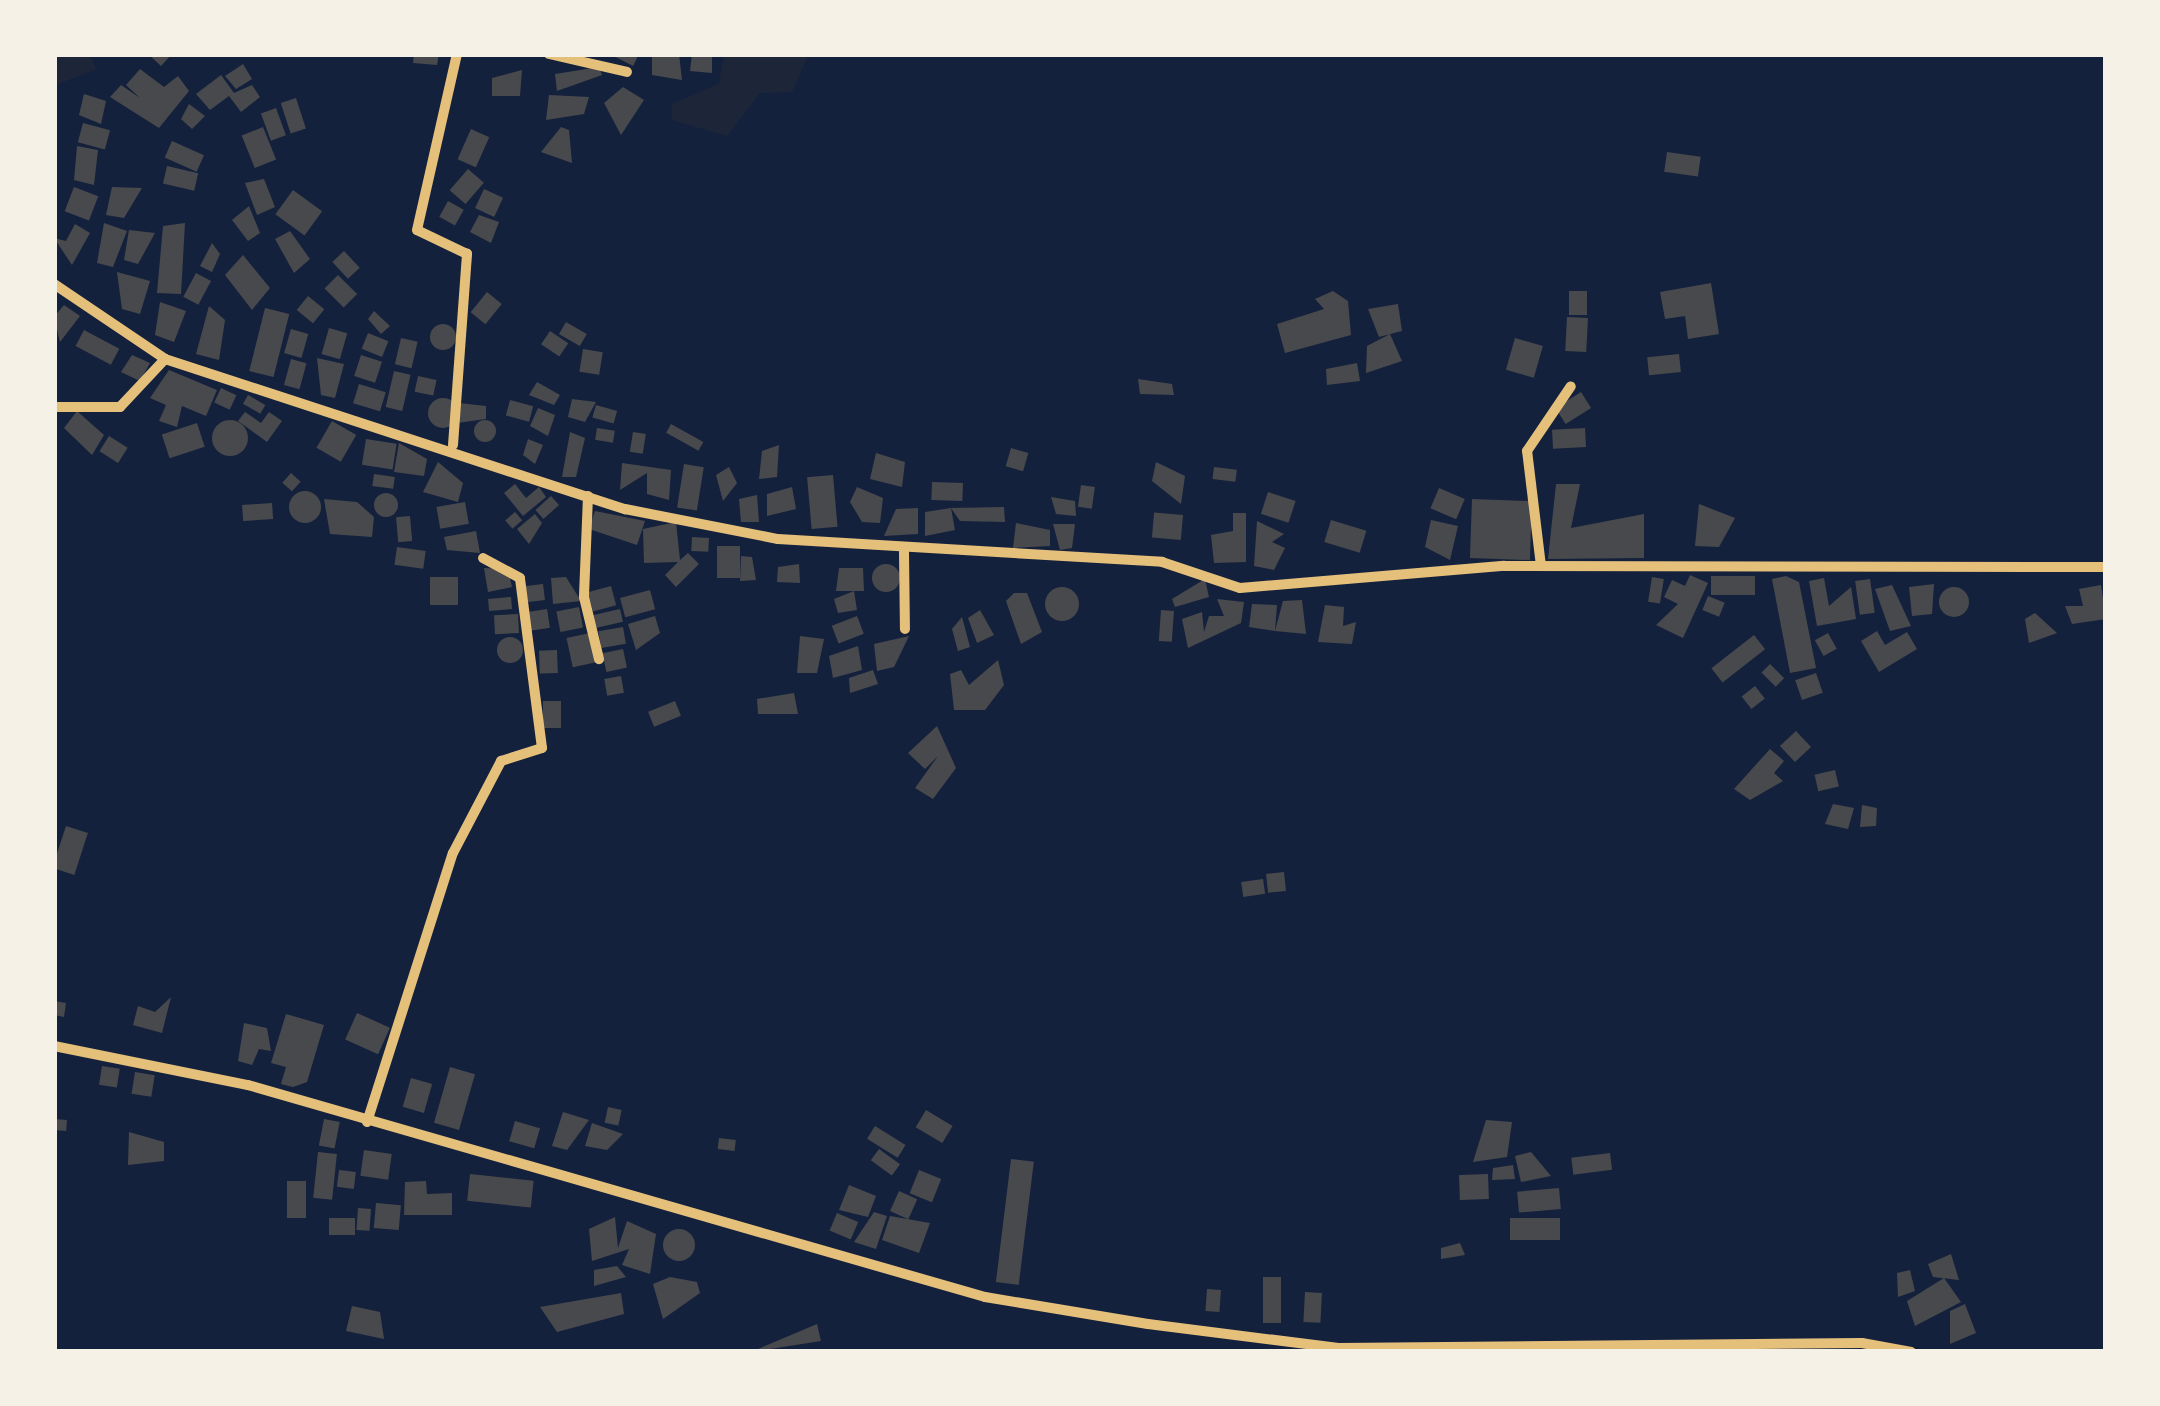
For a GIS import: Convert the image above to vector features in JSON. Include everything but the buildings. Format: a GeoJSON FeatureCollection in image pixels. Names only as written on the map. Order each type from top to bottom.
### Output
{"type":"FeatureCollection","features":[{"type":"Feature","properties":{"kind":"street"},"geometry":{"type":"LineString","coordinates":[[453,446],[467,254],[417,230],[457,54]]}},
{"type":"Feature","properties":{"kind":"street"},"geometry":{"type":"LineString","coordinates":[[549,54],[627,73]]}},
{"type":"Feature","properties":{"kind":"street"},"geometry":{"type":"LineString","coordinates":[[54,284],[165,359],[453,446],[588,496],[778,539],[904,552],[1162,562],[1240,588],[1541,566],[1890,575],[2106,567]]}},
{"type":"Feature","properties":{"kind":"street"},"geometry":{"type":"LineString","coordinates":[[54,406],[120,407],[165,359]]}},
{"type":"Feature","properties":{"kind":"street"},"geometry":{"type":"LineString","coordinates":[[1541,566],[1527,452],[1571,386]]}},
{"type":"Feature","properties":{"kind":"street"},"geometry":{"type":"LineString","coordinates":[[588,496],[584,597],[599,659]]}},
{"type":"Feature","properties":{"kind":"street"},"geometry":{"type":"LineString","coordinates":[[904,552],[905,629]]}},
{"type":"Feature","properties":{"kind":"street"},"geometry":{"type":"LineString","coordinates":[[367,1122],[453,854],[501,761],[542,748],[520,578],[483,559]]}},
{"type":"Feature","properties":{"kind":"street"},"geometry":{"type":"LineString","coordinates":[[54,1046],[367,1122],[928,1282],[1148,1324],[1337,1348],[1862,1343],[1911,1352]]}},
{"type":"Feature","properties":{"kind":"shaded area"},"geometry":{"type":"Polygon","coordinates":[[[54,54],[89,54],[96,69],[54,86],[54,54]]]}},
{"type":"Feature","properties":{"kind":"shaded area"},"geometry":{"type":"Polygon","coordinates":[[[724,54],[809,54],[792,92],[760,93],[727,136],[672,120],[672,104],[719,84],[724,54]]]}}]}
